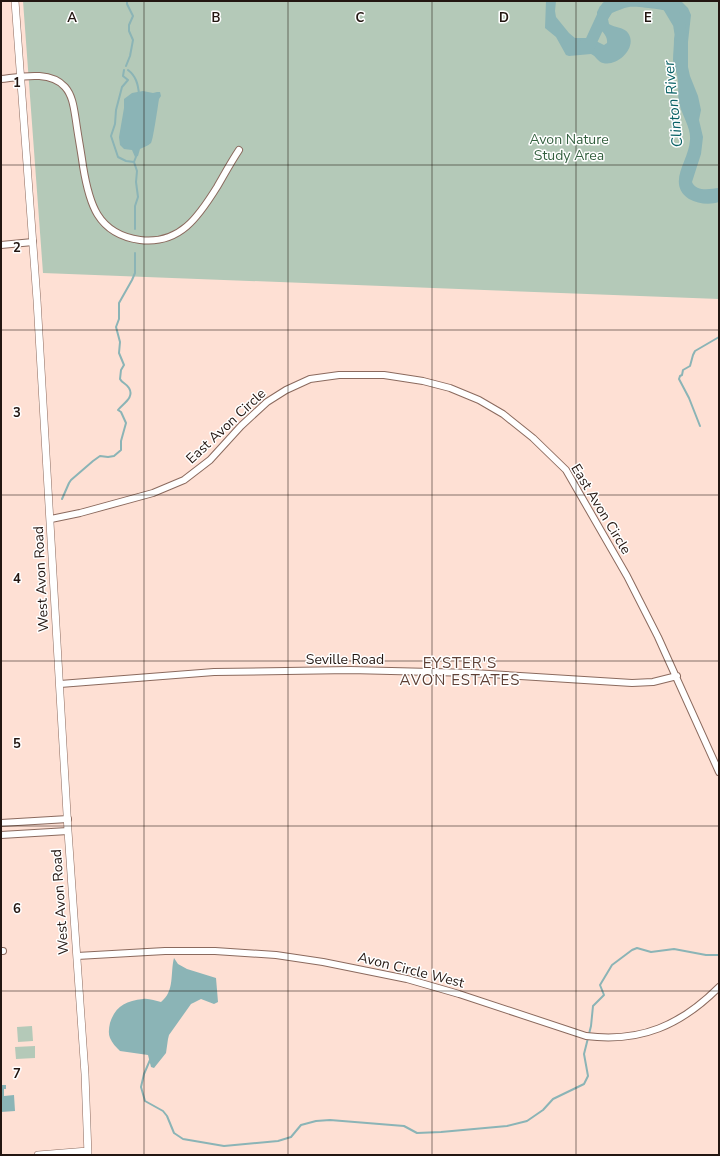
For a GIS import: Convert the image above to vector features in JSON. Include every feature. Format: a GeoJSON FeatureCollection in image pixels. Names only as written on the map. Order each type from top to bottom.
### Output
{"type":"FeatureCollection","features":[{"type":"Feature","properties":{"kind":"street","name":"West Avon Road"},"geometry":{"type":"LineString","coordinates":[[15,1],[33,242],[68,831],[85,1074],[88,1153]]}},
{"type":"Feature","properties":{"kind":"street"},"geometry":{"type":"LineString","coordinates":[[1,79],[39,76],[51,78],[59,82],[67,89],[72,103],[86,184],[91,203],[96,213],[104,222],[118,233],[130,238],[142,240],[161,239],[173,235],[190,224],[205,207],[239,150]]}},
{"type":"Feature","properties":{"kind":"street"},"geometry":{"type":"LineString","coordinates":[[1,245],[33,242]]}},
{"type":"Feature","properties":{"kind":"street","name":"East Avon Circle"},"geometry":{"type":"LineString","coordinates":[[50,519],[80,513],[153,493],[184,480],[210,460],[241,426],[267,402],[286,390],[310,380],[339,375],[384,375],[423,380],[450,388],[479,400],[503,414],[533,438],[566,470],[627,576],[676,676]]}},
{"type":"Feature","properties":{"kind":"street","name":"Seville Road"},"geometry":{"type":"LineString","coordinates":[[60,684],[214,672],[273,670],[371,670],[465,673],[632,683],[653,682],[676,676]]}},
{"type":"Feature","properties":{"kind":"street"},"geometry":{"type":"LineString","coordinates":[[676,676],[719,772]]}},
{"type":"Feature","properties":{"kind":"street"},"geometry":{"type":"LineString","coordinates":[[1,823],[68,820]]}},
{"type":"Feature","properties":{"kind":"street"},"geometry":{"type":"LineString","coordinates":[[1,835],[68,831]]}},
{"type":"Feature","properties":{"kind":"street","name":"Avon Circle West"},"geometry":{"type":"LineString","coordinates":[[77,956],[215,951],[276,955],[323,962],[407,979],[459,994],[586,1036],[604,1038],[639,1035],[661,1028],[690,1013],[719,987]]}},
{"type":"Feature","properties":{"kind":"street"},"geometry":{"type":"LineString","coordinates":[[38,1155],[88,1153]]}},
{"type":"Feature","properties":{"kind":"green space","name":"Avon Nature Study Area"},"geometry":{"type":"Polygon","coordinates":[[[23,1],[719,1],[719,299],[43,273],[23,1]]]}},
{"type":"Feature","properties":{"kind":"green space"},"geometry":{"type":"Polygon","coordinates":[[[32,1026],[33,1041],[18,1042],[17,1027],[32,1026]]]}},
{"type":"Feature","properties":{"kind":"green space"},"geometry":{"type":"Polygon","coordinates":[[[35,1046],[35,1058],[16,1059],[15,1047],[35,1046]]]}},
{"type":"Feature","properties":{"kind":"water"},"geometry":{"type":"Polygon","coordinates":[[[546,1],[556,1],[556,17],[575,38],[590,38],[604,45],[607,43],[607,40],[605,35],[597,26],[597,12],[600,6],[608,1],[681,1],[688,8],[691,15],[688,42],[688,67],[701,110],[699,120],[703,137],[701,154],[692,182],[700,189],[719,188],[719,202],[704,204],[693,201],[682,193],[679,186],[680,171],[689,148],[690,136],[679,103],[678,78],[673,60],[674,39],[678,22],[678,19],[674,13],[629,7],[612,13],[608,19],[609,24],[626,31],[630,38],[630,44],[625,55],[620,59],[615,62],[603,63],[591,54],[566,55],[556,37],[545,28],[546,1]]]}},
{"type":"Feature","properties":{"kind":"water"},"geometry":{"type":"Polygon","coordinates":[[[143,91],[153,93],[160,92],[161,96],[159,99],[152,141],[140,149],[138,156],[135,157],[132,150],[124,149],[120,145],[119,137],[124,99],[132,93],[143,91]]]}},
{"type":"Feature","properties":{"kind":"water"},"geometry":{"type":"Polygon","coordinates":[[[174,958],[178,964],[187,969],[216,978],[218,1002],[214,1004],[201,999],[191,1004],[169,1035],[166,1053],[154,1068],[151,1067],[148,1055],[120,1051],[110,1038],[110,1025],[112,1017],[118,1009],[126,1003],[145,999],[161,1002],[165,998],[170,987],[174,958]]]}},
{"type":"Feature","properties":{"kind":"water"},"geometry":{"type":"Polygon","coordinates":[[[1,1085],[6,1085],[6,1089],[4,1089],[4,1096],[14,1095],[15,1111],[1,1112],[1,1085]]]}},
{"type":"Feature","properties":{"kind":"waterway"},"geometry":{"type":"LineString","coordinates":[[126,66],[130,56],[133,40],[129,31],[129,25],[133,16],[127,1]]}},
{"type":"Feature","properties":{"kind":"waterway","name":"Clinton River"},"geometry":{"type":"LineString","coordinates":[[581,46],[589,46],[607,7],[622,1]]}},
{"type":"Feature","properties":{"kind":"waterway","name":"Clinton River"},"geometry":{"type":"LineString","coordinates":[[650,1],[667,4],[679,24],[681,37]]}},
{"type":"Feature","properties":{"kind":"waterway"},"geometry":{"type":"LineString","coordinates":[[124,70],[123,76],[128,80],[122,87],[116,110],[115,124],[111,136],[118,157],[126,161],[134,162],[137,171],[136,182],[138,197],[135,206],[135,229]]}},
{"type":"Feature","properties":{"kind":"waterway"},"geometry":{"type":"LineString","coordinates":[[128,70],[136,80],[139,94]]}},
{"type":"Feature","properties":{"kind":"waterway"},"geometry":{"type":"LineString","coordinates":[[134,162],[137,154]]}},
{"type":"Feature","properties":{"kind":"waterway"},"geometry":{"type":"LineString","coordinates":[[62,499],[71,480],[93,461],[100,456],[114,456],[121,450],[121,441],[126,423],[121,412],[118,410],[129,398],[130,392],[128,387],[120,379],[121,370],[124,365],[119,353],[120,342],[116,327],[119,319],[119,303],[135,273],[135,253]]}},
{"type":"Feature","properties":{"kind":"waterway"},"geometry":{"type":"LineString","coordinates":[[700,426],[689,398],[679,379],[683,370],[690,366],[695,351],[719,337]]}},
{"type":"Feature","properties":{"kind":"waterway"},"geometry":{"type":"LineString","coordinates":[[150,1060],[144,1074],[141,1087],[145,1101],[163,1111],[167,1116],[174,1133],[183,1139],[224,1146],[278,1141],[291,1137],[301,1125],[316,1121],[330,1120],[404,1126],[417,1133],[507,1126],[527,1121],[543,1110],[553,1099],[584,1084],[588,1076],[584,1054],[591,1026],[593,1006],[604,995],[600,985],[612,965],[637,948],[651,952],[674,949],[706,955],[719,955]]}},
{"type":"Feature","properties":{"kind":"district","name":"EYSTER'S AVON ESTATES"},"geometry":{"type":"Point","coordinates":[460,672]}}]}
